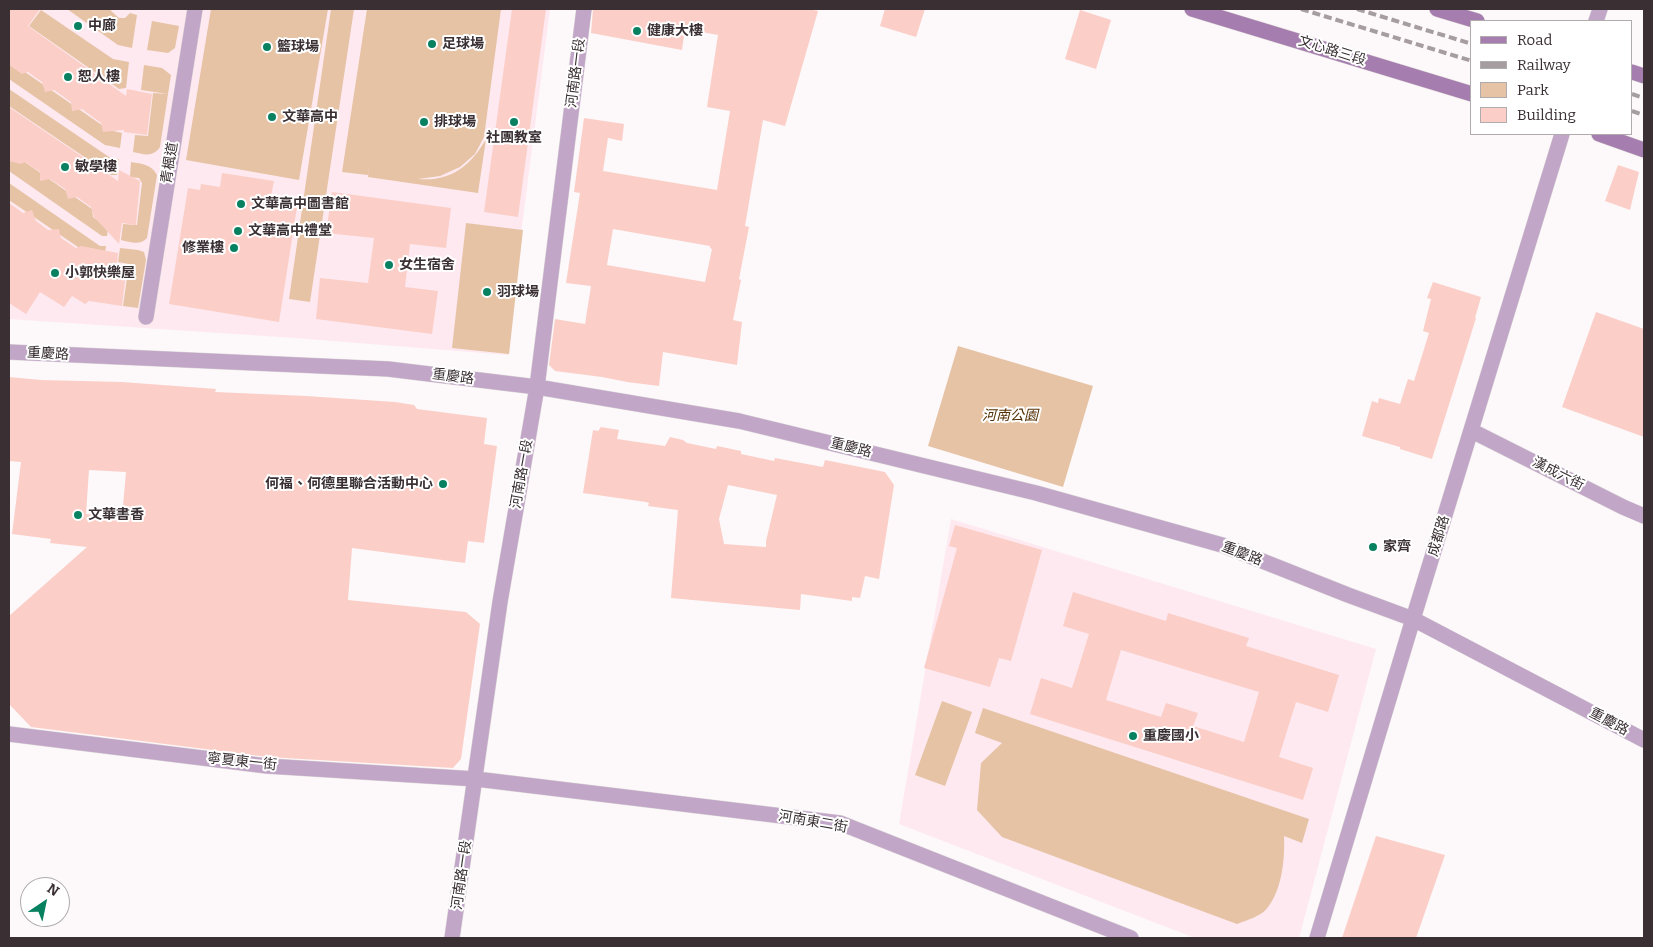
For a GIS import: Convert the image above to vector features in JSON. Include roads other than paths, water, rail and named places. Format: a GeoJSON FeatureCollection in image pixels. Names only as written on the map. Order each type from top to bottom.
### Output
{"type":"FeatureCollection","features":[{"type":"Feature","properties":{"kind":"main road","name":"文心路三段"},"geometry":{"type":"LineString","coordinates":[[1192,9],[1470,93]]}},
{"type":"Feature","properties":{"kind":"main road"},"geometry":{"type":"LineString","coordinates":[[1438,9],[1474,20]]}},
{"type":"Feature","properties":{"kind":"main road"},"geometry":{"type":"LineString","coordinates":[[1602,135],[1644,150]]}},
{"type":"Feature","properties":{"kind":"street","name":"青楓道"},"geometry":{"type":"LineString","coordinates":[[146,317],[194,9]]}},
{"type":"Feature","properties":{"kind":"street","name":"河南路一段"},"geometry":{"type":"LineString","coordinates":[[452,938],[500,602],[537,387],[584,9]]}},
{"type":"Feature","properties":{"kind":"street","name":"成都路"},"geometry":{"type":"LineString","coordinates":[[1317,938],[1562,135]]}},
{"type":"Feature","properties":{"kind":"street","name":"重慶路"},"geometry":{"type":"LineString","coordinates":[[9,352],[388,369],[537,387],[739,421],[1036,493],[1222,545],[1348,595],[1413,618],[1644,740]]}},
{"type":"Feature","properties":{"kind":"street","name":"漢成六街"},"geometry":{"type":"LineString","coordinates":[[1472,431],[1644,516]]}},
{"type":"Feature","properties":{"kind":"street","name":"寧夏東一街"},"geometry":{"type":"LineString","coordinates":[[9,734],[267,766],[476,779]]}},
{"type":"Feature","properties":{"kind":"street","name":"河南東二街"},"geometry":{"type":"LineString","coordinates":[[476,779],[840,823],[1131,938]]}},
{"type":"Feature","properties":{"kind":"railway"},"geometry":{"type":"LineString","coordinates":[[1301,9],[1470,60]]}},
{"type":"Feature","properties":{"kind":"railway"},"geometry":{"type":"LineString","coordinates":[[1357,9],[1470,43]]}},
{"type":"Feature","properties":{"kind":"railway"},"geometry":{"type":"LineString","coordinates":[[1633,94],[1644,98]]}},
{"type":"Feature","properties":{"kind":"railway"},"geometry":{"type":"LineString","coordinates":[[1633,111],[1644,115]]}},
{"type":"Feature","properties":{"kind":"place","name":"中廊"},"geometry":{"type":"Point","coordinates":[78,26]}},
{"type":"Feature","properties":{"kind":"place","name":"健康大樓"},"geometry":{"type":"Point","coordinates":[637,31]}},
{"type":"Feature","properties":{"kind":"place","name":"足球場"},"geometry":{"type":"Point","coordinates":[432,44]}},
{"type":"Feature","properties":{"kind":"place","name":"籃球場"},"geometry":{"type":"Point","coordinates":[267,47]}},
{"type":"Feature","properties":{"kind":"place","name":"恕人樓"},"geometry":{"type":"Point","coordinates":[68,77]}},
{"type":"Feature","properties":{"kind":"place","name":"文華高中"},"geometry":{"type":"Point","coordinates":[272,117]}},
{"type":"Feature","properties":{"kind":"place","name":"排球場"},"geometry":{"type":"Point","coordinates":[424,122]}},
{"type":"Feature","properties":{"kind":"place","name":"社團教室"},"geometry":{"type":"Point","coordinates":[514,122]}},
{"type":"Feature","properties":{"kind":"place","name":"敏學樓"},"geometry":{"type":"Point","coordinates":[65,167]}},
{"type":"Feature","properties":{"kind":"place","name":"文華高中圖書館"},"geometry":{"type":"Point","coordinates":[241,204]}},
{"type":"Feature","properties":{"kind":"place","name":"文華高中禮堂"},"geometry":{"type":"Point","coordinates":[238,231]}},
{"type":"Feature","properties":{"kind":"place","name":"修業樓"},"geometry":{"type":"Point","coordinates":[234,248]}},
{"type":"Feature","properties":{"kind":"place","name":"女生宿舍"},"geometry":{"type":"Point","coordinates":[389,265]}},
{"type":"Feature","properties":{"kind":"place","name":"小郭快樂屋"},"geometry":{"type":"Point","coordinates":[55,273]}},
{"type":"Feature","properties":{"kind":"place","name":"羽球場"},"geometry":{"type":"Point","coordinates":[487,292]}},
{"type":"Feature","properties":{"kind":"place","name":"何福、何德里聯合活動中心"},"geometry":{"type":"Point","coordinates":[443,484]}},
{"type":"Feature","properties":{"kind":"place","name":"文華書香"},"geometry":{"type":"Point","coordinates":[78,515]}},
{"type":"Feature","properties":{"kind":"place","name":"家齊"},"geometry":{"type":"Point","coordinates":[1373,547]}},
{"type":"Feature","properties":{"kind":"place","name":"重慶國小"},"geometry":{"type":"Point","coordinates":[1133,736]}},
{"type":"Feature","properties":{"kind":"park label","name":"河南公園"},"geometry":{"type":"Point","coordinates":[1010,416]}}]}
